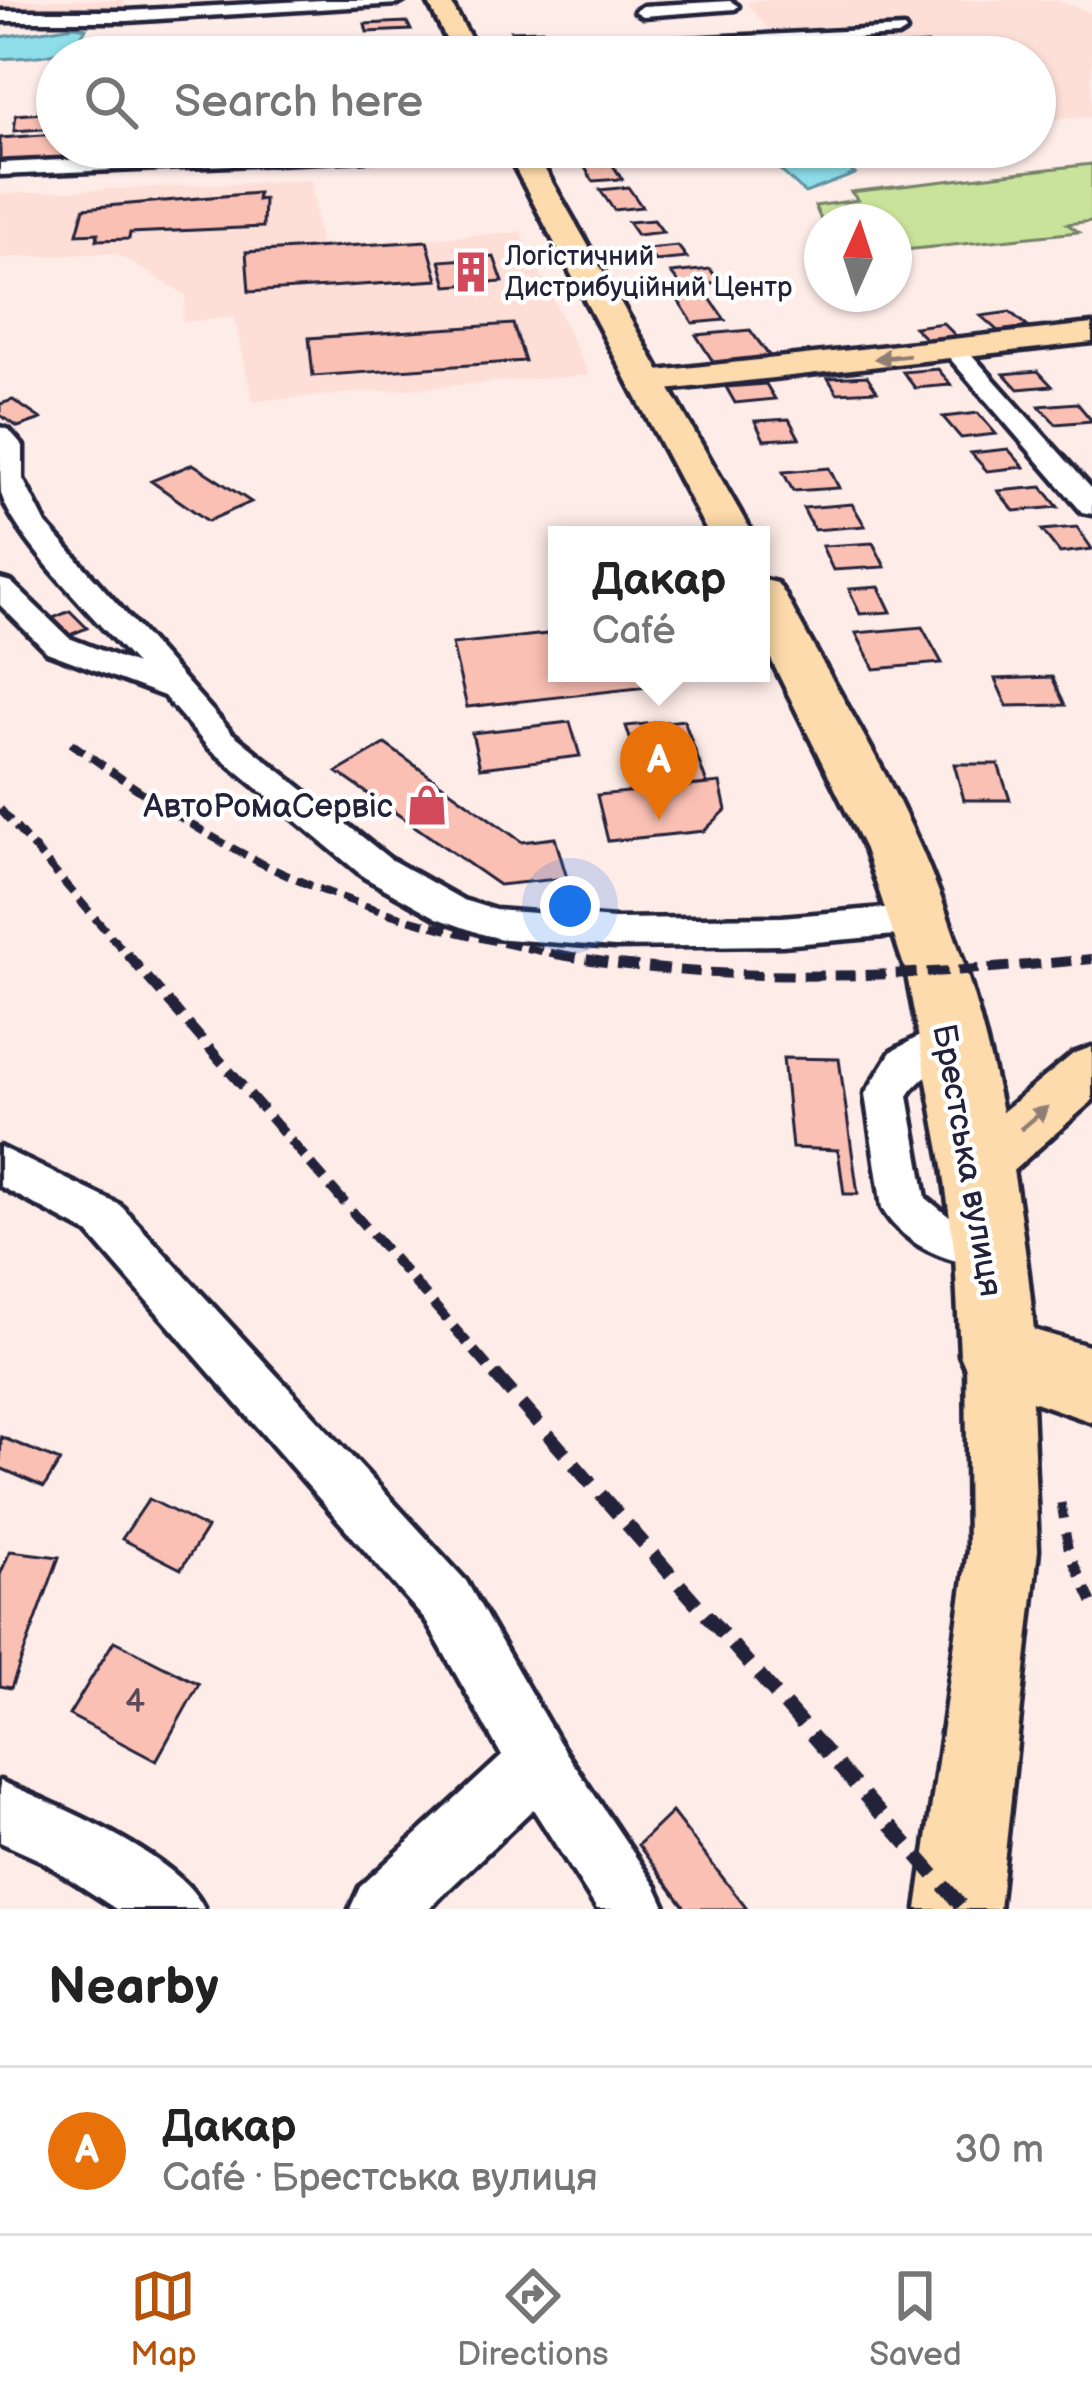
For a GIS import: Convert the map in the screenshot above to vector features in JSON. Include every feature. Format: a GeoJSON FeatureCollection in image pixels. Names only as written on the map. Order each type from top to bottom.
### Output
{"type":"FeatureCollection","features":[{"type":"Feature","properties":{"kind":"highway"},"geometry":{"type":"LineString","coordinates":[[438,0],[457,36]]}},
{"type":"Feature","properties":{"kind":"highway"},"geometry":{"type":"LineString","coordinates":[[530,168],[725,526]]}},
{"type":"Feature","properties":{"kind":"highway","name":"Брестська вулиця"},"geometry":{"type":"LineString","coordinates":[[770,610],[893,849],[918,919],[950,1035],[977,1167],[998,1355]]}},
{"type":"Feature","properties":{"kind":"highway"},"geometry":{"type":"LineString","coordinates":[[998,1355],[1084,1379],[1092,1386]]}},
{"type":"Feature","properties":{"kind":"main road"},"geometry":{"type":"LineString","coordinates":[[648,382],[1092,333]]}},
{"type":"Feature","properties":{"kind":"main road"},"geometry":{"type":"LineString","coordinates":[[977,1167],[1092,1069]]}},
{"type":"Feature","properties":{"kind":"main road","name":"Брестська вулиця"},"geometry":{"type":"LineString","coordinates":[[958,1909],[1003,1550],[998,1355]]}},
{"type":"Feature","properties":{"kind":"street"},"geometry":{"type":"LineString","coordinates":[[0,16],[127,16],[398,0]]}},
{"type":"Feature","properties":{"kind":"street"},"geometry":{"type":"LineString","coordinates":[[638,6],[730,5]]}},
{"type":"Feature","properties":{"kind":"street"},"geometry":{"type":"LineString","coordinates":[[638,6],[666,36]]}},
{"type":"Feature","properties":{"kind":"street"},"geometry":{"type":"LineString","coordinates":[[812,36],[898,31]]}},
{"type":"Feature","properties":{"kind":"street"},"geometry":{"type":"LineString","coordinates":[[0,169],[36,165]]}},
{"type":"Feature","properties":{"kind":"street"},"geometry":{"type":"LineString","coordinates":[[955,350],[1092,506]]}},
{"type":"Feature","properties":{"kind":"street"},"geometry":{"type":"LineString","coordinates":[[2,452],[16,500],[35,529],[175,690],[267,782],[416,894],[493,924],[614,933],[703,933],[918,919]]}},
{"type":"Feature","properties":{"kind":"street"},"geometry":{"type":"LineString","coordinates":[[0,588],[58,645],[175,690]]}},
{"type":"Feature","properties":{"kind":"street"},"geometry":{"type":"LineString","coordinates":[[950,1035],[906,1064],[886,1094],[905,1208],[934,1232],[989,1246]]}},
{"type":"Feature","properties":{"kind":"street"},"geometry":{"type":"LineString","coordinates":[[0,1165],[104,1219],[446,1601],[538,1763],[634,1909]]}},
{"type":"Feature","properties":{"kind":"street"},"geometry":{"type":"LineString","coordinates":[[382,1909],[538,1763]]}},
{"type":"Feature","properties":{"kind":"street"},"geometry":{"type":"LineString","coordinates":[[0,1811],[64,1839],[172,1909]]}},
{"type":"Feature","properties":{"kind":"path"},"geometry":{"type":"LineString","coordinates":[[1061,1503],[1069,1552],[1092,1602]]}},
{"type":"Feature","properties":{"kind":"shaded area"},"geometry":{"type":"Polygon","coordinates":[[[0,0],[125,0],[121,14],[0,14],[0,0]]]}},
{"type":"Feature","properties":{"kind":"shaded area"},"geometry":{"type":"Polygon","coordinates":[[[1055,0],[1092,13],[1092,117],[1056,120],[1056,36],[747,36],[771,33],[747,3],[1055,0]]]}},
{"type":"Feature","properties":{"kind":"shaded area"},"geometry":{"type":"Polygon","coordinates":[[[311,180],[320,245],[521,232],[589,375],[253,401],[234,317],[182,322],[186,295],[115,253],[0,258],[0,194],[311,180]]]}},
{"type":"Feature","properties":{"kind":"green space"},"geometry":{"type":"Polygon","coordinates":[[[1092,164],[1092,221],[1067,224],[1079,232],[912,249],[912,204],[829,204],[858,200],[851,192],[1092,164]]]}},
{"type":"Feature","properties":{"kind":"water"},"geometry":{"type":"Polygon","coordinates":[[[86,28],[80,36],[36,36],[36,56],[0,59],[0,37],[86,28]]]}},
{"type":"Feature","properties":{"kind":"water"},"geometry":{"type":"Polygon","coordinates":[[[778,168],[847,168],[855,174],[805,193],[778,168]]]}},
{"type":"Feature","properties":{"kind":"building"},"geometry":{"type":"Polygon","coordinates":[[[407,22],[411,30],[367,32],[365,24],[407,22]]]}},
{"type":"Feature","properties":{"kind":"building"},"geometry":{"type":"Polygon","coordinates":[[[542,30],[545,36],[514,36],[511,31],[542,30]]]}},
{"type":"Feature","properties":{"kind":"building"},"geometry":{"type":"Polygon","coordinates":[[[36,114],[36,129],[14,131],[16,115],[36,114]]]}},
{"type":"Feature","properties":{"kind":"building"},"geometry":{"type":"Polygon","coordinates":[[[36,135],[36,159],[0,161],[0,138],[36,135]]]}},
{"type":"Feature","properties":{"kind":"building"},"geometry":{"type":"Polygon","coordinates":[[[585,168],[615,168],[622,179],[593,181],[585,168]]]}},
{"type":"Feature","properties":{"kind":"building"},"geometry":{"type":"Polygon","coordinates":[[[628,187],[642,207],[614,210],[600,190],[628,187]]]}},
{"type":"Feature","properties":{"kind":"building"},"geometry":{"type":"Polygon","coordinates":[[[258,193],[257,200],[264,199],[263,227],[130,233],[129,239],[97,240],[98,233],[77,234],[84,208],[258,193]]]}},
{"type":"Feature","properties":{"kind":"building"},"geometry":{"type":"Polygon","coordinates":[[[654,220],[663,232],[637,235],[628,222],[654,220]]]}},
{"type":"Feature","properties":{"kind":"building"},"geometry":{"type":"Polygon","coordinates":[[[427,241],[438,280],[249,292],[246,252],[427,241]]]}},
{"type":"Feature","properties":{"kind":"building"},"geometry":{"type":"Polygon","coordinates":[[[678,246],[687,258],[655,261],[646,249],[678,246]]]}},
{"type":"Feature","properties":{"kind":"building","name":"Логістичний Дистрибуційний Центр"},"geometry":{"type":"Polygon","coordinates":[[[494,257],[503,282],[447,286],[440,261],[494,257]]]}},
{"type":"Feature","properties":{"kind":"building"},"geometry":{"type":"Polygon","coordinates":[[[710,269],[720,282],[681,286],[671,273],[710,269]]]}},
{"type":"Feature","properties":{"kind":"building"},"geometry":{"type":"Polygon","coordinates":[[[709,297],[725,320],[693,323],[678,300],[709,297]]]}},
{"type":"Feature","properties":{"kind":"building"},"geometry":{"type":"Polygon","coordinates":[[[1010,312],[1028,327],[998,331],[981,316],[1010,312]]]}},
{"type":"Feature","properties":{"kind":"building"},"geometry":{"type":"Polygon","coordinates":[[[943,323],[958,338],[929,342],[914,327],[943,323]]]}},
{"type":"Feature","properties":{"kind":"building"},"geometry":{"type":"Polygon","coordinates":[[[513,324],[525,361],[313,376],[309,338],[513,324]]]}},
{"type":"Feature","properties":{"kind":"building"},"geometry":{"type":"Polygon","coordinates":[[[750,330],[771,358],[714,363],[696,335],[750,330]]]}},
{"type":"Feature","properties":{"kind":"building"},"geometry":{"type":"Polygon","coordinates":[[[938,369],[951,385],[915,388],[903,372],[938,369]]]}},
{"type":"Feature","properties":{"kind":"building"},"geometry":{"type":"Polygon","coordinates":[[[1038,371],[1052,386],[1018,389],[1004,374],[1038,371]]]}},
{"type":"Feature","properties":{"kind":"building"},"geometry":{"type":"Polygon","coordinates":[[[867,376],[877,391],[837,393],[828,378],[867,376]]]}},
{"type":"Feature","properties":{"kind":"building"},"geometry":{"type":"Polygon","coordinates":[[[766,384],[775,399],[735,403],[726,387],[766,384]]]}},
{"type":"Feature","properties":{"kind":"building"},"geometry":{"type":"Polygon","coordinates":[[[13,400],[41,419],[18,427],[0,415],[0,404],[13,400]]]}},
{"type":"Feature","properties":{"kind":"building"},"geometry":{"type":"Polygon","coordinates":[[[1077,403],[1092,421],[1056,424],[1039,406],[1077,403]]]}},
{"type":"Feature","properties":{"kind":"building"},"geometry":{"type":"Polygon","coordinates":[[[978,413],[996,434],[961,438],[943,417],[978,413]]]}},
{"type":"Feature","properties":{"kind":"building"},"geometry":{"type":"Polygon","coordinates":[[[789,419],[799,438],[764,440],[755,421],[789,419]]]}},
{"type":"Feature","properties":{"kind":"building"},"geometry":{"type":"Polygon","coordinates":[[[1008,449],[1024,467],[987,471],[971,453],[1008,449]]]}},
{"type":"Feature","properties":{"kind":"building"},"geometry":{"type":"Polygon","coordinates":[[[193,464],[251,502],[208,521],[151,481],[193,464]]]}},
{"type":"Feature","properties":{"kind":"building"},"geometry":{"type":"Polygon","coordinates":[[[829,468],[839,488],[793,491],[783,472],[829,468]]]}},
{"type":"Feature","properties":{"kind":"building"},"geometry":{"type":"Polygon","coordinates":[[[1042,487],[1058,507],[1014,511],[998,491],[1042,487]]]}},
{"type":"Feature","properties":{"kind":"building"},"geometry":{"type":"Polygon","coordinates":[[[852,504],[865,526],[814,530],[803,508],[852,504]]]}},
{"type":"Feature","properties":{"kind":"building"},"geometry":{"type":"Polygon","coordinates":[[[1077,527],[1092,549],[1060,553],[1042,530],[1077,527]]]}},
{"type":"Feature","properties":{"kind":"building"},"geometry":{"type":"Polygon","coordinates":[[[873,543],[885,567],[833,570],[822,546],[873,543]]]}},
{"type":"Feature","properties":{"kind":"building"},"geometry":{"type":"Polygon","coordinates":[[[879,587],[891,612],[860,614],[849,589],[879,587]]]}},
{"type":"Feature","properties":{"kind":"building"},"geometry":{"type":"Polygon","coordinates":[[[70,611],[87,628],[70,635],[53,618],[70,611]]]}},
{"type":"Feature","properties":{"kind":"building"},"geometry":{"type":"Polygon","coordinates":[[[922,627],[942,663],[874,669],[856,633],[922,627]]]}},
{"type":"Feature","properties":{"kind":"building"},"geometry":{"type":"Polygon","coordinates":[[[548,634],[548,682],[666,685],[467,707],[452,644],[548,634]]]}},
{"type":"Feature","properties":{"kind":"building"},"geometry":{"type":"Polygon","coordinates":[[[1052,677],[1065,705],[1007,706],[995,679],[1052,677]]]}},
{"type":"Feature","properties":{"kind":"building"},"geometry":{"type":"Polygon","coordinates":[[[684,720],[707,784],[647,790],[626,726],[684,720]]]}},
{"type":"Feature","properties":{"kind":"building","name":"АвтоРомаСервіс"},"geometry":{"type":"Polygon","coordinates":[[[570,722],[580,756],[480,768],[472,733],[570,722]]]}},
{"type":"Feature","properties":{"kind":"building","name":"АвтоРомаСервіс"},"geometry":{"type":"Polygon","coordinates":[[[385,744],[522,842],[555,838],[567,878],[499,885],[337,772],[385,744]]]}},
{"type":"Feature","properties":{"kind":"building"},"geometry":{"type":"Polygon","coordinates":[[[954,764],[998,764],[1010,800],[964,800],[954,764]]]}},
{"type":"Feature","properties":{"kind":"building"},"geometry":{"type":"Polygon","coordinates":[[[720,783],[726,810],[704,831],[608,841],[597,795],[720,783]]]}},
{"type":"Feature","properties":{"kind":"building"},"geometry":{"type":"Polygon","coordinates":[[[783,1058],[839,1059],[858,1194],[844,1194],[838,1150],[792,1148],[783,1058]]]}},
{"type":"Feature","properties":{"kind":"building"},"geometry":{"type":"Polygon","coordinates":[[[1,1437],[60,1461],[44,1487],[0,1468],[1,1437]]]}},
{"type":"Feature","properties":{"kind":"building"},"geometry":{"type":"Polygon","coordinates":[[[149,1499],[207,1528],[181,1569],[122,1539],[149,1499]]]}},
{"type":"Feature","properties":{"kind":"building"},"geometry":{"type":"Polygon","coordinates":[[[10,1551],[59,1557],[11,1688],[0,1686],[0,1575],[10,1551]]]}},
{"type":"Feature","properties":{"kind":"building"},"geometry":{"type":"Polygon","coordinates":[[[114,1641],[199,1684],[156,1761],[69,1715],[114,1641]]]}},
{"type":"Feature","properties":{"kind":"building"},"geometry":{"type":"Polygon","coordinates":[[[672,1812],[747,1909],[686,1909],[638,1845],[672,1812]]]}},
{"type":"Feature","properties":{"kind":"railway"},"geometry":{"type":"LineString","coordinates":[[71,743],[190,823],[301,882],[415,921],[561,955]]}},
{"type":"Feature","properties":{"kind":"railway"},"geometry":{"type":"LineString","coordinates":[[0,809],[129,957]]}},
{"type":"Feature","properties":{"kind":"railway"},"geometry":{"type":"LineString","coordinates":[[127,954],[497,1377]]}},
{"type":"Feature","properties":{"kind":"railway"},"geometry":{"type":"LineString","coordinates":[[556,954],[561,955]]}},
{"type":"Feature","properties":{"kind":"railway"},"geometry":{"type":"LineString","coordinates":[[561,955],[689,971],[824,976],[1092,959]]}},
{"type":"Feature","properties":{"kind":"railway"},"geometry":{"type":"LineString","coordinates":[[561,955],[572,957]]}},
{"type":"Feature","properties":{"kind":"railway"},"geometry":{"type":"LineString","coordinates":[[495,1374],[964,1909]]}},
{"type":"Feature","properties":{"kind":"place","name":"Логістичний Дистрибуційний Центр"},"geometry":{"type":"Point","coordinates":[471,272]}},
{"type":"Feature","properties":{"kind":"place","name":"АвтоРомаСервіс"},"geometry":{"type":"Point","coordinates":[427,805]}},
{"type":"Feature","properties":{"kind":"place","name":"Дакар"},"geometry":{"type":"Point","coordinates":[659,820]}}]}
